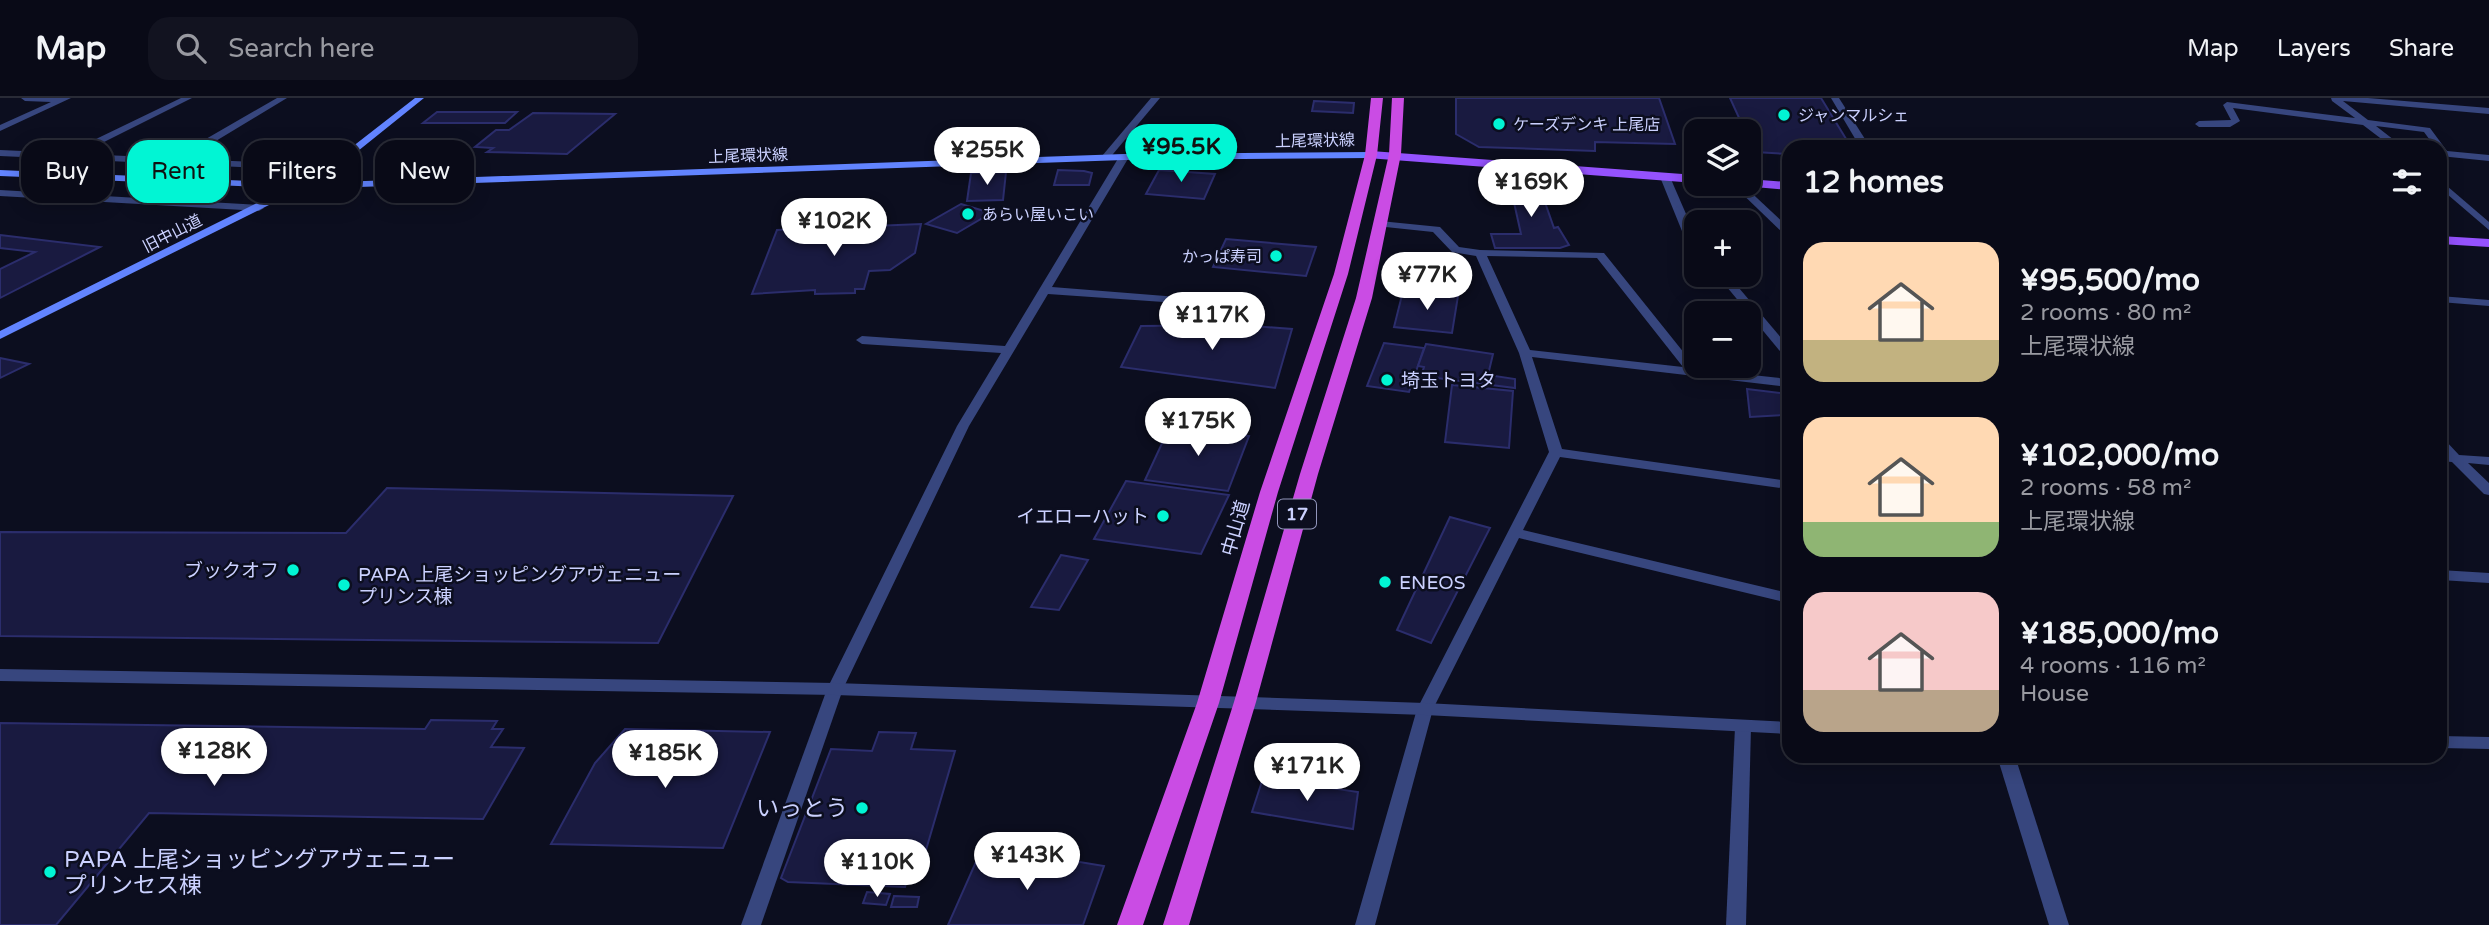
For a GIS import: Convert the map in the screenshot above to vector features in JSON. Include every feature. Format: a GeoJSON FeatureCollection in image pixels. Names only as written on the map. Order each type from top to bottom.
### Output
{"type":"FeatureCollection","features":[{"type":"Feature","properties":{"kind":"highway","name":"中山道"},"geometry":{"type":"LineString","coordinates":[[1130,925],[1208,703],[1269,492],[1341,274],[1371,155],[1377,98]]}},
{"type":"Feature","properties":{"kind":"highway","name":"17"},"geometry":{"type":"LineString","coordinates":[[1176,925],[1245,702],[1309,474],[1364,298],[1395,155],[1398,98]]}},
{"type":"Feature","properties":{"kind":"main road","name":"旧中山道"},"geometry":{"type":"LineString","coordinates":[[361,144],[420,98]]}},
{"type":"Feature","properties":{"kind":"main road","name":"上尾環状線"},"geometry":{"type":"LineString","coordinates":[[361,184],[1124,157],[1371,155]]}},
{"type":"Feature","properties":{"kind":"main road"},"geometry":{"type":"LineString","coordinates":[[1371,155],[1684,178]]}},
{"type":"Feature","properties":{"kind":"main road","name":"上尾環状線"},"geometry":{"type":"LineString","coordinates":[[0,173],[243,184]]}},
{"type":"Feature","properties":{"kind":"main road"},"geometry":{"type":"LineString","coordinates":[[1761,184],[1782,186]]}},
{"type":"Feature","properties":{"kind":"main road","name":"旧中山道"},"geometry":{"type":"LineString","coordinates":[[0,336],[268,203]]}},
{"type":"Feature","properties":{"kind":"main road"},"geometry":{"type":"LineString","coordinates":[[2447,240],[2489,243]]}},
{"type":"Feature","properties":{"kind":"street"},"geometry":{"type":"LineString","coordinates":[[24,98],[64,99]]}},
{"type":"Feature","properties":{"kind":"street"},"geometry":{"type":"LineString","coordinates":[[101,140],[188,98]]}},
{"type":"Feature","properties":{"kind":"street"},"geometry":{"type":"LineString","coordinates":[[211,140],[283,98]]}},
{"type":"Feature","properties":{"kind":"street"},"geometry":{"type":"LineString","coordinates":[[1105,158],[1156,98]]}},
{"type":"Feature","properties":{"kind":"street"},"geometry":{"type":"LineString","coordinates":[[1835,98],[1861,140]]}},
{"type":"Feature","properties":{"kind":"street"},"geometry":{"type":"LineString","coordinates":[[2336,98],[2489,111]]}},
{"type":"Feature","properties":{"kind":"street"},"geometry":{"type":"LineString","coordinates":[[2336,98],[2389,140]]}},
{"type":"Feature","properties":{"kind":"street"},"geometry":{"type":"LineString","coordinates":[[0,128],[64,99]]}},
{"type":"Feature","properties":{"kind":"street"},"geometry":{"type":"LineString","coordinates":[[2199,124],[2230,124],[2236,121],[2227,105],[2427,130],[2434,140]]}},
{"type":"Feature","properties":{"kind":"street"},"geometry":{"type":"LineString","coordinates":[[0,153],[21,154]]}},
{"type":"Feature","properties":{"kind":"street"},"geometry":{"type":"LineString","coordinates":[[2447,154],[2489,158]]}},
{"type":"Feature","properties":{"kind":"street"},"geometry":{"type":"LineString","coordinates":[[751,925],[835,689],[963,426],[1124,157]]}},
{"type":"Feature","properties":{"kind":"street"},"geometry":{"type":"LineString","coordinates":[[1665,177],[1684,224]]}},
{"type":"Feature","properties":{"kind":"street"},"geometry":{"type":"LineString","coordinates":[[2447,189],[2489,227]]}},
{"type":"Feature","properties":{"kind":"street"},"geometry":{"type":"LineString","coordinates":[[0,193],[259,208]]}},
{"type":"Feature","properties":{"kind":"street"},"geometry":{"type":"LineString","coordinates":[[0,202],[18,194]]}},
{"type":"Feature","properties":{"kind":"street"},"geometry":{"type":"LineString","coordinates":[[1750,196],[1782,226]]}},
{"type":"Feature","properties":{"kind":"street"},"geometry":{"type":"LineString","coordinates":[[1380,225],[1437,229],[1456,250],[1480,254],[1600,255],[1684,361]]}},
{"type":"Feature","properties":{"kind":"street"},"geometry":{"type":"LineString","coordinates":[[1365,925],[1425,709],[1556,452],[1525,353],[1480,254]]}},
{"type":"Feature","properties":{"kind":"street"},"geometry":{"type":"LineString","coordinates":[[1732,287],[1782,346]]}},
{"type":"Feature","properties":{"kind":"street"},"geometry":{"type":"LineString","coordinates":[[1045,290],[1178,300]]}},
{"type":"Feature","properties":{"kind":"street"},"geometry":{"type":"LineString","coordinates":[[2447,300],[2489,303]]}},
{"type":"Feature","properties":{"kind":"street"},"geometry":{"type":"LineString","coordinates":[[862,340],[1009,351]]}},
{"type":"Feature","properties":{"kind":"street"},"geometry":{"type":"LineString","coordinates":[[1525,353],[1684,371]]}},
{"type":"Feature","properties":{"kind":"street"},"geometry":{"type":"LineString","coordinates":[[1745,378],[1782,382]]}},
{"type":"Feature","properties":{"kind":"street"},"geometry":{"type":"LineString","coordinates":[[2447,450],[2489,491]]}},
{"type":"Feature","properties":{"kind":"street"},"geometry":{"type":"LineString","coordinates":[[1556,452],[1782,484]]}},
{"type":"Feature","properties":{"kind":"street"},"geometry":{"type":"LineString","coordinates":[[2447,458],[2489,461]]}},
{"type":"Feature","properties":{"kind":"street"},"geometry":{"type":"LineString","coordinates":[[1517,533],[1782,597]]}},
{"type":"Feature","properties":{"kind":"street"},"geometry":{"type":"LineString","coordinates":[[2447,575],[2489,578]]}},
{"type":"Feature","properties":{"kind":"street"},"geometry":{"type":"LineString","coordinates":[[0,675],[835,689],[1425,709],[1782,728]]}},
{"type":"Feature","properties":{"kind":"street"},"geometry":{"type":"LineString","coordinates":[[1736,925],[1743,727]]}},
{"type":"Feature","properties":{"kind":"street"},"geometry":{"type":"LineString","coordinates":[[2447,742],[2489,743]]}},
{"type":"Feature","properties":{"kind":"street"},"geometry":{"type":"LineString","coordinates":[[2008,763],[2059,925]]}},
{"type":"Feature","properties":{"kind":"building"},"geometry":{"type":"Polygon","coordinates":[[[1456,98],[1659,98],[1675,144],[1595,142],[1595,151],[1479,147],[1456,134],[1456,98]]]}},
{"type":"Feature","properties":{"kind":"building","name":"ジャンマルシェ"},"geometry":{"type":"Polygon","coordinates":[[[1730,98],[1821,98],[1847,140],[1782,140],[1782,154],[1761,152],[1761,119],[1740,119],[1730,98]]]}},
{"type":"Feature","properties":{"kind":"building"},"geometry":{"type":"Polygon","coordinates":[[[1314,101],[1354,103],[1353,113],[1312,111],[1314,101]]]}},
{"type":"Feature","properties":{"kind":"building"},"geometry":{"type":"Polygon","coordinates":[[[437,112],[517,112],[505,123],[423,123],[437,112]]]}},
{"type":"Feature","properties":{"kind":"building"},"geometry":{"type":"Polygon","coordinates":[[[533,113],[615,114],[567,154],[487,152],[493,148],[475,147],[496,130],[509,130],[533,113]]]}},
{"type":"Feature","properties":{"kind":"building"},"geometry":{"type":"Polygon","coordinates":[[[1058,170],[1092,173],[1089,185],[1054,185],[1058,170]]]}},
{"type":"Feature","properties":{"kind":"building"},"geometry":{"type":"Polygon","coordinates":[[[1159,170],[1215,174],[1204,199],[1146,194],[1159,170]]]}},
{"type":"Feature","properties":{"kind":"building"},"geometry":{"type":"Polygon","coordinates":[[[1006,172],[1003,200],[967,201],[971,173],[1006,172]]]}},
{"type":"Feature","properties":{"kind":"building"},"geometry":{"type":"Polygon","coordinates":[[[1545,179],[1549,191],[1541,191],[1554,228],[1558,227],[1569,245],[1560,248],[1495,248],[1491,234],[1521,234],[1509,180],[1545,179]]]}},
{"type":"Feature","properties":{"kind":"building"},"geometry":{"type":"Polygon","coordinates":[[[961,204],[991,213],[957,233],[926,224],[961,204]]]}},
{"type":"Feature","properties":{"kind":"building"},"geometry":{"type":"Polygon","coordinates":[[[921,224],[915,253],[890,270],[869,271],[864,289],[855,289],[855,293],[815,294],[815,290],[752,294],[777,230],[921,224]]]}},
{"type":"Feature","properties":{"kind":"building"},"geometry":{"type":"Polygon","coordinates":[[[0,235],[100,247],[0,298],[0,269],[35,252],[0,248],[0,235]]]}},
{"type":"Feature","properties":{"kind":"building"},"geometry":{"type":"Polygon","coordinates":[[[1226,239],[1316,247],[1306,276],[1213,267],[1226,239]]]}},
{"type":"Feature","properties":{"kind":"building"},"geometry":{"type":"Polygon","coordinates":[[[1403,291],[1458,296],[1452,333],[1394,327],[1403,291]]]}},
{"type":"Feature","properties":{"kind":"building"},"geometry":{"type":"Polygon","coordinates":[[[1240,325],[1292,329],[1275,388],[1121,367],[1141,326],[1240,325]]]}},
{"type":"Feature","properties":{"kind":"building"},"geometry":{"type":"Polygon","coordinates":[[[1384,343],[1424,348],[1409,392],[1367,386],[1384,343]]]}},
{"type":"Feature","properties":{"kind":"building"},"geometry":{"type":"Polygon","coordinates":[[[1426,344],[1493,354],[1488,375],[1515,379],[1515,388],[1421,376],[1424,367],[1418,366],[1426,344]]]}},
{"type":"Feature","properties":{"kind":"building"},"geometry":{"type":"Polygon","coordinates":[[[0,358],[29,364],[0,378],[0,358]]]}},
{"type":"Feature","properties":{"kind":"building"},"geometry":{"type":"Polygon","coordinates":[[[1452,385],[1513,391],[1509,448],[1445,442],[1452,385]]]}},
{"type":"Feature","properties":{"kind":"building"},"geometry":{"type":"Polygon","coordinates":[[[1747,389],[1782,393],[1782,415],[1750,417],[1747,389]]]}},
{"type":"Feature","properties":{"kind":"building"},"geometry":{"type":"Polygon","coordinates":[[[1170,426],[1249,436],[1228,491],[1145,480],[1170,426]]]}},
{"type":"Feature","properties":{"kind":"building"},"geometry":{"type":"Polygon","coordinates":[[[1126,481],[1229,495],[1201,554],[1094,539],[1126,481]]]}},
{"type":"Feature","properties":{"kind":"building","name":"PAPA 上尾ショッピングアヴェニュー プリンス棟"},"geometry":{"type":"Polygon","coordinates":[[[387,488],[733,496],[658,643],[0,636],[0,532],[346,533],[387,488]]]}},
{"type":"Feature","properties":{"kind":"building"},"geometry":{"type":"Polygon","coordinates":[[[1450,517],[1490,528],[1431,643],[1397,630],[1450,517]]]}},
{"type":"Feature","properties":{"kind":"building"},"geometry":{"type":"Polygon","coordinates":[[[1061,555],[1088,560],[1059,610],[1031,607],[1061,555]]]}},
{"type":"Feature","properties":{"kind":"building","name":"PAPA 上尾ショッピングアヴェニュー プリンセス棟"},"geometry":{"type":"Polygon","coordinates":[[[431,720],[497,721],[492,729],[503,729],[491,747],[524,748],[483,819],[149,813],[56,925],[0,925],[0,723],[425,729],[431,720]]]}},
{"type":"Feature","properties":{"kind":"building"},"geometry":{"type":"Polygon","coordinates":[[[625,729],[770,732],[723,848],[551,844],[595,763],[625,729]]]}},
{"type":"Feature","properties":{"kind":"building"},"geometry":{"type":"Polygon","coordinates":[[[879,732],[916,733],[911,749],[955,751],[921,867],[911,866],[905,887],[788,882],[781,878],[831,749],[872,751],[879,732]]]}},
{"type":"Feature","properties":{"kind":"building"},"geometry":{"type":"Polygon","coordinates":[[[1263,778],[1358,792],[1353,829],[1252,812],[1263,778]]]}},
{"type":"Feature","properties":{"kind":"building"},"geometry":{"type":"Polygon","coordinates":[[[1019,852],[1104,866],[1083,925],[948,925],[979,855],[1015,861],[1019,852]]]}},
{"type":"Feature","properties":{"kind":"building"},"geometry":{"type":"Polygon","coordinates":[[[867,892],[890,894],[886,905],[863,903],[867,892]]]}},
{"type":"Feature","properties":{"kind":"building"},"geometry":{"type":"Polygon","coordinates":[[[894,896],[919,897],[917,907],[891,907],[894,896]]]}},
{"type":"Feature","properties":{"kind":"place","name":"ジャンマルシェ"},"geometry":{"type":"Point","coordinates":[1784,115]}},
{"type":"Feature","properties":{"kind":"place","name":"ケーズデンキ 上尾店"},"geometry":{"type":"Point","coordinates":[1499,124]}},
{"type":"Feature","properties":{"kind":"place","name":"あらい屋いこい"},"geometry":{"type":"Point","coordinates":[968,214]}},
{"type":"Feature","properties":{"kind":"place","name":"かっぱ寿司"},"geometry":{"type":"Point","coordinates":[1276,256]}},
{"type":"Feature","properties":{"kind":"place","name":"埼玉トヨタ"},"geometry":{"type":"Point","coordinates":[1387,380]}},
{"type":"Feature","properties":{"kind":"place","name":"イエローハット"},"geometry":{"type":"Point","coordinates":[1163,516]}},
{"type":"Feature","properties":{"kind":"place","name":"ブックオフ"},"geometry":{"type":"Point","coordinates":[293,570]}},
{"type":"Feature","properties":{"kind":"place","name":"ENEOS"},"geometry":{"type":"Point","coordinates":[1385,582]}},
{"type":"Feature","properties":{"kind":"place","name":"PAPA 上尾ショッピングアヴェニュー プリンス棟"},"geometry":{"type":"Point","coordinates":[344,585]}},
{"type":"Feature","properties":{"kind":"place","name":"いっとう"},"geometry":{"type":"Point","coordinates":[862,808]}},
{"type":"Feature","properties":{"kind":"place","name":"PAPA 上尾ショッピングアヴェニュー プリンセス棟"},"geometry":{"type":"Point","coordinates":[50,872]}}]}
